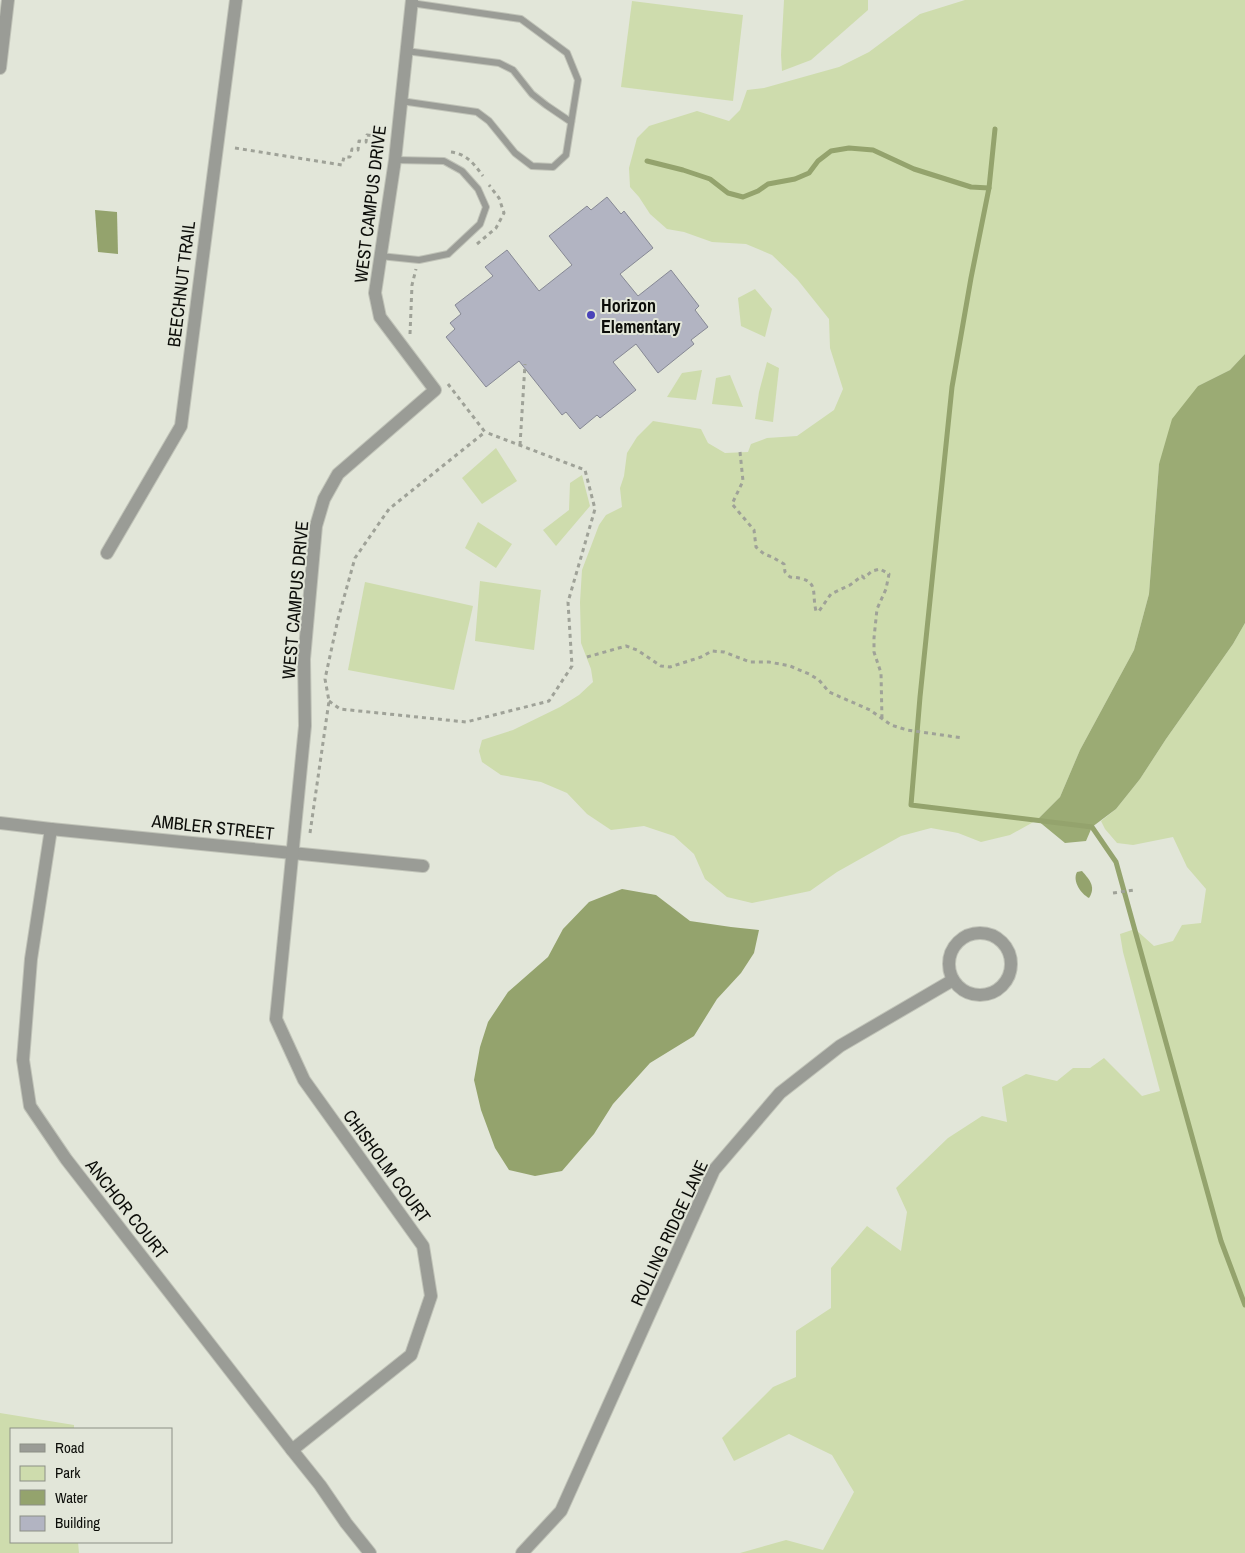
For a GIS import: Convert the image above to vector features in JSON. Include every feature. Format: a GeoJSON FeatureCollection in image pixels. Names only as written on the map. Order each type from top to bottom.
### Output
{"type":"FeatureCollection","features":[{"type":"Feature","properties":{"kind":"street"},"geometry":{"type":"LineString","coordinates":[[0,68],[8,0]]}},
{"type":"Feature","properties":{"kind":"street","name":"BEECHNUT TRAIL"},"geometry":{"type":"LineString","coordinates":[[107,554],[181,426],[236,0]]}},
{"type":"Feature","properties":{"kind":"street","name":"WEST CAMPUS DRIVE"},"geometry":{"type":"LineString","coordinates":[[293,853],[305,726],[304,659],[316,526],[324,499],[338,474],[436,390],[380,317],[375,293],[394,160],[411,1]]}},
{"type":"Feature","properties":{"kind":"street","name":"AMBLER STREET"},"geometry":{"type":"LineString","coordinates":[[0,823],[423,866]]}},
{"type":"Feature","properties":{"kind":"street","name":"ANCHOR COURT"},"geometry":{"type":"LineString","coordinates":[[51,829],[31,959],[26,1023],[24,1060],[30,1106],[66,1159],[320,1484],[346,1523],[370,1553]]}},
{"type":"Feature","properties":{"kind":"street","name":"CHISHOLM COURT"},"geometry":{"type":"LineString","coordinates":[[292,1450],[411,1355],[431,1296],[423,1246],[304,1080],[276,1020],[293,853]]}},
{"type":"Feature","properties":{"kind":"street"},"geometry":{"type":"LineString","coordinates":[[985,933],[995,936],[1009,950],[1012,961],[1011,971],[1007,981],[1000,989],[980,996],[970,994],[960,988],[953,980],[950,971],[950,956],[957,942],[965,936],[985,933]]}},
{"type":"Feature","properties":{"kind":"street","name":"ROLLING RIDGE LANE"},"geometry":{"type":"LineString","coordinates":[[522,1553],[561,1511],[714,1170],[780,1094],[840,1046],[953,980]]}},
{"type":"Feature","properties":{"kind":"lane"},"geometry":{"type":"LineString","coordinates":[[400,101],[477,112],[489,121],[515,153],[532,166],[553,167],[566,156],[578,80],[567,53],[521,19],[411,1]]}},
{"type":"Feature","properties":{"kind":"lane"},"geometry":{"type":"LineString","coordinates":[[406,52],[499,63],[513,70],[532,94],[571,122]]}},
{"type":"Feature","properties":{"kind":"lane"},"geometry":{"type":"LineString","coordinates":[[380,256],[419,260],[448,254],[480,224],[486,207],[478,189],[473,183],[462,171],[444,161],[394,160]]}},
{"type":"Feature","properties":{"kind":"path"},"geometry":{"type":"LineString","coordinates":[[236,148],[342,165],[344,157],[350,157],[352,149],[358,150],[359,141],[366,142],[367,135],[382,136]]}},
{"type":"Feature","properties":{"kind":"path"},"geometry":{"type":"LineString","coordinates":[[520,445],[525,364]]}},
{"type":"Feature","properties":{"kind":"path"},"geometry":{"type":"LineString","coordinates":[[329,701],[340,709],[466,722],[548,701],[572,666],[568,602],[596,509],[585,470],[485,432]]}},
{"type":"Feature","properties":{"kind":"path"},"geometry":{"type":"LineString","coordinates":[[740,452],[743,480],[732,504],[754,530],[756,547],[764,554],[784,564],[785,572],[790,577],[802,578],[810,584],[815,592],[816,611],[820,612],[830,594],[850,585],[862,576],[864,578],[880,569],[889,574],[886,589],[877,609],[874,638],[874,652],[881,672],[882,719]]}},
{"type":"Feature","properties":{"kind":"path"},"geometry":{"type":"LineString","coordinates":[[310,836],[329,701],[325,679],[338,619],[355,558],[389,509],[412,490]]}},
{"type":"Feature","properties":{"kind":"path"},"geometry":{"type":"LineString","coordinates":[[587,657],[626,646],[637,650],[661,666],[670,667],[701,657],[712,651],[724,652],[750,662],[769,662],[790,666],[819,680],[829,692],[870,710],[891,725],[907,730],[964,738]]}},
{"type":"Feature","properties":{"kind":"path"},"geometry":{"type":"LineString","coordinates":[[1113,893],[1134,890]]}},
{"type":"Feature","properties":{"kind":"green space"},"geometry":{"type":"Polygon","coordinates":[[[784,0],[868,0],[868,10],[811,60],[782,71],[784,0]]]}},
{"type":"Feature","properties":{"kind":"green space"},"geometry":{"type":"Polygon","coordinates":[[[965,0],[1245,0],[1245,354],[1230,370],[1198,386],[1159,464],[1149,594],[1134,650],[1080,750],[1060,797],[1037,820],[1010,835],[981,842],[958,833],[931,828],[901,836],[837,872],[810,891],[752,903],[727,897],[705,879],[694,854],[674,836],[644,826],[611,830],[587,814],[567,793],[541,782],[501,775],[482,762],[479,751],[482,740],[513,730],[560,707],[579,695],[593,682],[591,669],[581,643],[580,602],[582,570],[599,525],[606,515],[622,507],[620,488],[624,476],[627,453],[637,437],[653,421],[701,429],[708,443],[725,453],[748,452],[751,444],[767,438],[797,436],[834,410],[843,389],[830,348],[829,319],[797,279],[772,255],[746,244],[712,242],[684,232],[667,229],[650,214],[630,187],[629,168],[637,138],[649,126],[697,111],[729,121],[740,110],[747,90],[764,88],[839,67],[869,52],[920,14],[965,0]]]}},
{"type":"Feature","properties":{"kind":"green space"},"geometry":{"type":"Polygon","coordinates":[[[632,1],[743,15],[733,101],[621,87],[632,1]]]}},
{"type":"Feature","properties":{"kind":"green space"},"geometry":{"type":"Polygon","coordinates":[[[755,289],[772,309],[765,337],[741,326],[738,298],[755,289]]]}},
{"type":"Feature","properties":{"kind":"green space"},"geometry":{"type":"Polygon","coordinates":[[[767,362],[779,368],[773,422],[755,419],[759,392],[767,362]]]}},
{"type":"Feature","properties":{"kind":"green space"},"geometry":{"type":"Polygon","coordinates":[[[702,370],[696,400],[667,397],[682,373],[702,370]]]}},
{"type":"Feature","properties":{"kind":"green space"},"geometry":{"type":"Polygon","coordinates":[[[730,375],[743,407],[712,404],[716,378],[730,375]]]}},
{"type":"Feature","properties":{"kind":"green space"},"geometry":{"type":"Polygon","coordinates":[[[496,448],[517,481],[482,504],[462,478],[496,448]]]}},
{"type":"Feature","properties":{"kind":"green space"},"geometry":{"type":"Polygon","coordinates":[[[582,475],[590,506],[556,546],[543,530],[569,510],[570,483],[582,475]]]}},
{"type":"Feature","properties":{"kind":"green space"},"geometry":{"type":"Polygon","coordinates":[[[478,522],[512,544],[496,568],[465,548],[478,522]]]}},
{"type":"Feature","properties":{"kind":"green space"},"geometry":{"type":"Polygon","coordinates":[[[480,581],[541,590],[534,650],[475,641],[480,581]]]}},
{"type":"Feature","properties":{"kind":"green space"},"geometry":{"type":"Polygon","coordinates":[[[365,582],[473,606],[454,690],[348,670],[365,582]]]}},
{"type":"Feature","properties":{"kind":"green space"},"geometry":{"type":"Polygon","coordinates":[[[1245,623],[1245,1553],[740,1553],[786,1540],[823,1550],[854,1492],[832,1455],[789,1434],[734,1461],[722,1438],[773,1387],[796,1377],[796,1331],[831,1308],[831,1268],[867,1226],[901,1251],[907,1212],[896,1188],[948,1138],[982,1116],[1007,1122],[1002,1087],[1026,1074],[1057,1081],[1073,1068],[1090,1068],[1104,1058],[1142,1096],[1160,1091],[1123,952],[1120,934],[1135,929],[1154,946],[1173,941],[1182,925],[1201,923],[1206,889],[1187,867],[1173,837],[1133,845],[1117,843],[1101,821],[1116,809],[1140,779],[1233,644],[1245,623]]]}},
{"type":"Feature","properties":{"kind":"green space"},"geometry":{"type":"Polygon","coordinates":[[[0,1413],[74,1425],[74,1428],[10,1428],[10,1543],[78,1543],[79,1553],[0,1553],[0,1413]]]}},
{"type":"Feature","properties":{"kind":"shaded area"},"geometry":{"type":"Polygon","coordinates":[[[1245,354],[1245,623],[1233,644],[1140,779],[1116,809],[1092,827],[1086,841],[1065,843],[1037,820],[1060,797],[1080,750],[1134,650],[1149,594],[1159,464],[1172,419],[1198,386],[1230,370],[1245,354]]]}},
{"type":"Feature","properties":{"kind":"water"},"geometry":{"type":"Polygon","coordinates":[[[95,210],[117,212],[118,254],[98,252],[95,210]]]}},
{"type":"Feature","properties":{"kind":"water"},"geometry":{"type":"Polygon","coordinates":[[[1082,871],[1092,887],[1089,898],[1083,894],[1076,883],[1077,872],[1082,871]]]}},
{"type":"Feature","properties":{"kind":"water"},"geometry":{"type":"Polygon","coordinates":[[[622,889],[656,895],[690,921],[759,930],[754,953],[741,973],[717,999],[694,1036],[650,1063],[613,1104],[594,1134],[562,1171],[535,1176],[509,1170],[495,1148],[481,1110],[474,1080],[480,1047],[488,1022],[508,992],[548,957],[563,929],[589,902],[622,889]]]}},
{"type":"Feature","properties":{"kind":"building"},"geometry":{"type":"Polygon","coordinates":[[[607,197],[621,214],[624,211],[653,248],[620,274],[638,296],[671,270],[699,306],[695,310],[708,327],[691,340],[694,344],[658,373],[636,344],[613,362],[636,390],[600,418],[597,415],[580,429],[566,412],[562,415],[519,361],[486,387],[446,337],[455,329],[450,323],[461,314],[455,305],[493,276],[485,267],[507,250],[539,291],[572,265],[549,236],[587,206],[591,210],[607,197]]]}},
{"type":"Feature","properties":{"kind":"waterway"},"geometry":{"type":"LineString","coordinates":[[995,129],[989,188],[952,387],[920,697],[911,805],[1092,827],[1116,862],[1221,1241],[1245,1305]]}},
{"type":"Feature","properties":{"kind":"waterway"},"geometry":{"type":"LineString","coordinates":[[647,161],[710,179],[728,193],[743,197],[758,191],[768,184],[795,179],[809,173],[818,161],[831,151],[849,148],[873,150],[914,169],[971,187],[989,188]]}},
{"type":"Feature","properties":{"kind":"place","name":"Horizon Elementary"},"geometry":{"type":"Point","coordinates":[591,315]}}]}
